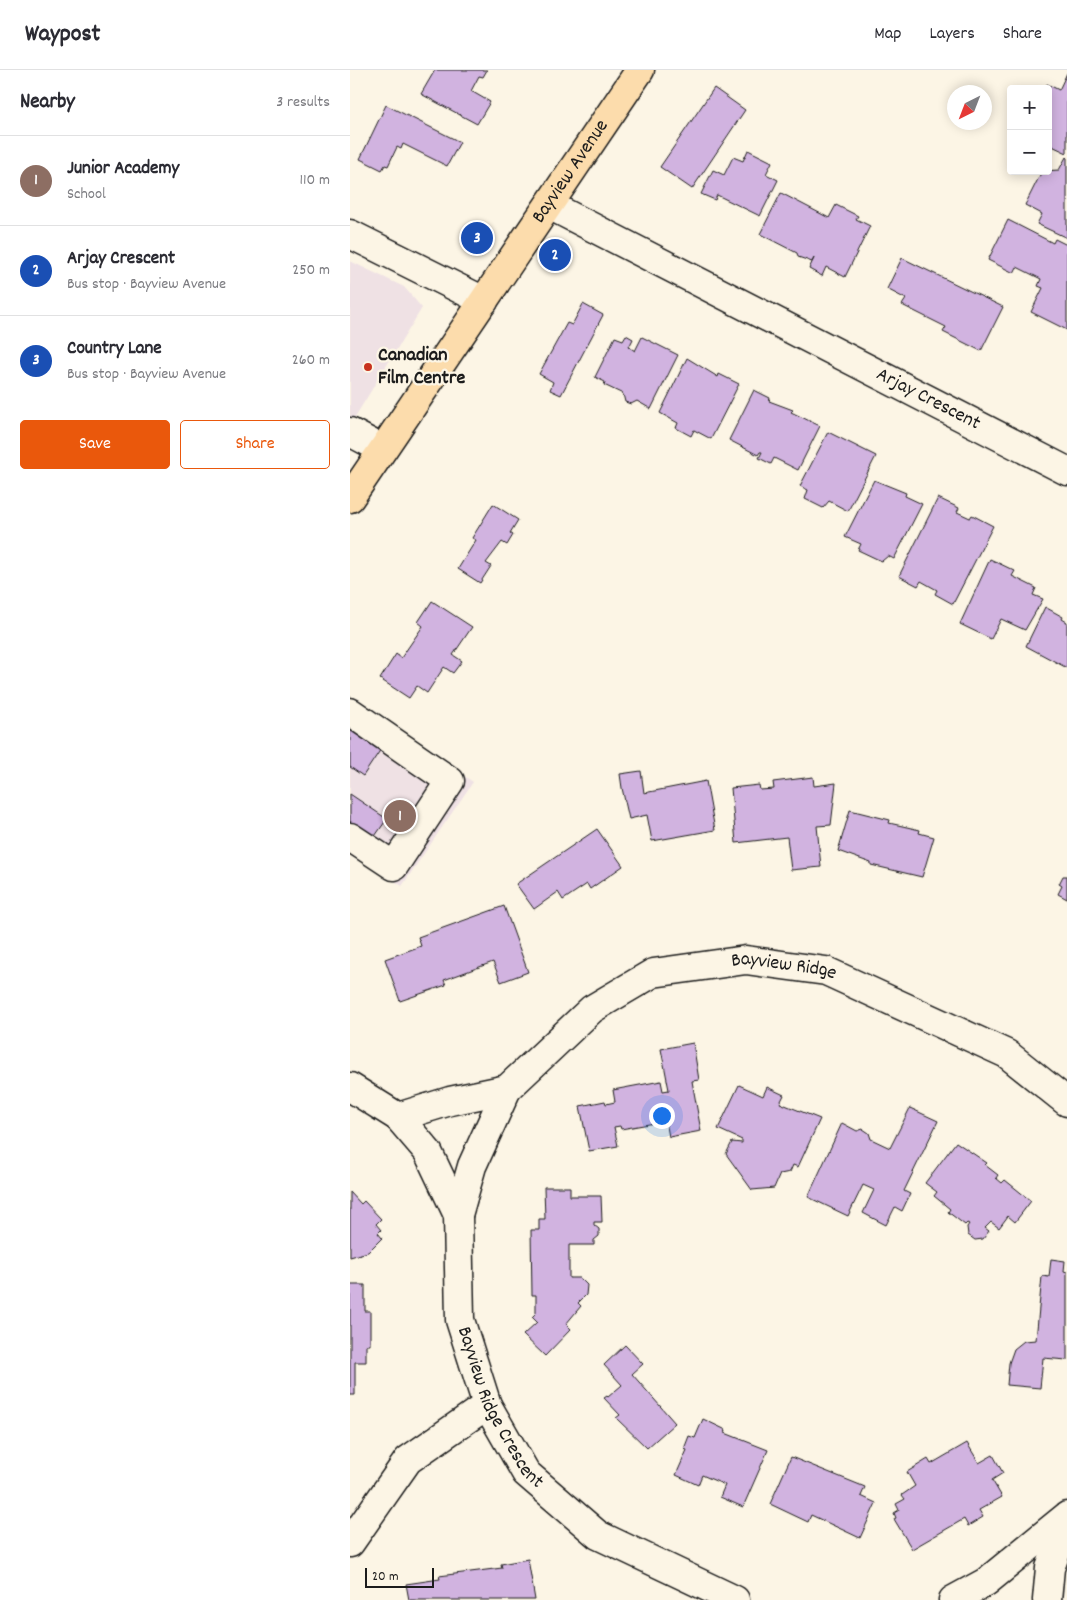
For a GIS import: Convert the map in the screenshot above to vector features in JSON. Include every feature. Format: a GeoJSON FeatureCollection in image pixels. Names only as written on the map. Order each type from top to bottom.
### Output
{"type":"FeatureCollection","features":[{"type":"Feature","properties":{"kind":"main road","name":"Bayview Avenue"},"geometry":{"type":"LineString","coordinates":[[350,498],[640,70]]}},
{"type":"Feature","properties":{"kind":"street","name":"Arjay Crescent"},"geometry":{"type":"LineString","coordinates":[[549,205],[1067,471]]}},
{"type":"Feature","properties":{"kind":"street"},"geometry":{"type":"LineString","coordinates":[[350,234],[484,301]]}},
{"type":"Feature","properties":{"kind":"street"},"geometry":{"type":"LineString","coordinates":[[350,432],[382,450]]}},
{"type":"Feature","properties":{"kind":"street"},"geometry":{"type":"LineString","coordinates":[[350,712],[450,781],[394,866],[350,837]]}},
{"type":"Feature","properties":{"kind":"street","name":"Bayview Ridge"},"geometry":{"type":"LineString","coordinates":[[458,1215],[472,1166],[507,1089],[592,1009],[653,973],[746,960],[826,971],[1007,1054],[1067,1102]]}},
{"type":"Feature","properties":{"kind":"street"},"geometry":{"type":"LineString","coordinates":[[350,1087],[398,1117],[450,1101],[507,1089]]}},
{"type":"Feature","properties":{"kind":"street","name":"Bayview Ridge Crescent"},"geometry":{"type":"LineString","coordinates":[[398,1117],[428,1152],[458,1215],[460,1320],[487,1405],[526,1473],[598,1535],[735,1600]]}},
{"type":"Feature","properties":{"kind":"street"},"geometry":{"type":"LineString","coordinates":[[350,1543],[408,1460],[487,1405]]}},
{"type":"Feature","properties":{"kind":"street"},"geometry":{"type":"LineString","coordinates":[[953,1600],[986,1582],[1067,1516]]}},
{"type":"Feature","properties":{"kind":"street"},"geometry":{"type":"LineString","coordinates":[[1047,1600],[1050,1568],[1067,1522]]}},
{"type":"Feature","properties":{"kind":"shaded area","name":"Canadian Film Centre"},"geometry":{"type":"Polygon","coordinates":[[[350,261],[404,287],[422,308],[350,425],[350,261]]]}},
{"type":"Feature","properties":{"kind":"shaded area"},"geometry":{"type":"Polygon","coordinates":[[[350,698],[473,782],[402,886],[350,851],[350,698]]]}},
{"type":"Feature","properties":{"kind":"building"},"geometry":{"type":"Polygon","coordinates":[[[435,70],[487,70],[483,77],[479,76],[471,91],[490,102],[477,124],[421,94],[435,70]]]}},
{"type":"Feature","properties":{"kind":"building"},"geometry":{"type":"Polygon","coordinates":[[[1067,73],[1067,153],[1052,146],[1052,86],[1059,90],[1067,73]]]}},
{"type":"Feature","properties":{"kind":"building"},"geometry":{"type":"Polygon","coordinates":[[[714,88],[745,110],[692,189],[660,167],[714,88]]]}},
{"type":"Feature","properties":{"kind":"building"},"geometry":{"type":"Polygon","coordinates":[[[386,105],[460,142],[447,166],[403,144],[401,149],[397,147],[388,166],[385,165],[382,170],[360,159],[386,105]]]}},
{"type":"Feature","properties":{"kind":"building"},"geometry":{"type":"Polygon","coordinates":[[[748,150],[772,162],[766,174],[778,180],[760,216],[717,195],[715,200],[701,194],[713,170],[724,175],[733,157],[743,161],[748,150]]]}},
{"type":"Feature","properties":{"kind":"building"},"geometry":{"type":"Polygon","coordinates":[[[1066,157],[1067,238],[1037,224],[1042,214],[1025,205],[1040,175],[1052,175],[1052,170],[1059,170],[1066,157]]]}},
{"type":"Feature","properties":{"kind":"building"},"geometry":{"type":"Polygon","coordinates":[[[781,193],[829,218],[836,205],[858,216],[856,219],[870,226],[845,277],[826,267],[822,276],[809,269],[814,258],[812,262],[798,257],[797,253],[760,234],[781,193]]]}},
{"type":"Feature","properties":{"kind":"building"},"geometry":{"type":"Polygon","coordinates":[[[1008,220],[1053,243],[1055,239],[1067,245],[1067,330],[1031,312],[1043,288],[1038,286],[1041,279],[1017,267],[1014,273],[988,260],[1008,220]]]}},
{"type":"Feature","properties":{"kind":"building"},"geometry":{"type":"Polygon","coordinates":[[[902,258],[1003,307],[981,351],[943,332],[946,327],[902,305],[906,299],[887,289],[902,258]]]}},
{"type":"Feature","properties":{"kind":"building"},"geometry":{"type":"Polygon","coordinates":[[[583,304],[603,315],[561,395],[550,390],[553,382],[539,374],[567,323],[572,325],[583,304]]]}},
{"type":"Feature","properties":{"kind":"building"},"geometry":{"type":"Polygon","coordinates":[[[626,335],[633,339],[629,347],[635,351],[642,337],[678,355],[651,409],[637,401],[631,404],[625,402],[623,394],[604,385],[605,382],[595,377],[615,337],[623,340],[626,335]]]}},
{"type":"Feature","properties":{"kind":"building"},"geometry":{"type":"Polygon","coordinates":[[[687,358],[718,377],[719,374],[739,384],[711,439],[694,430],[691,436],[676,428],[678,423],[660,413],[687,358]]]}},
{"type":"Feature","properties":{"kind":"building"},"geometry":{"type":"Polygon","coordinates":[[[754,390],[770,398],[769,401],[793,410],[791,412],[820,426],[798,470],[774,458],[771,464],[759,458],[762,452],[758,455],[729,440],[754,390]]]}},
{"type":"Feature","properties":{"kind":"building"},"geometry":{"type":"Polygon","coordinates":[[[828,432],[876,456],[848,511],[829,501],[823,508],[805,499],[808,490],[800,486],[828,432]]]}},
{"type":"Feature","properties":{"kind":"building"},"geometry":{"type":"Polygon","coordinates":[[[874,480],[906,493],[905,496],[922,504],[894,559],[888,556],[882,561],[877,559],[858,550],[861,544],[845,537],[874,480]]]}},
{"type":"Feature","properties":{"kind":"building"},"geometry":{"type":"Polygon","coordinates":[[[938,498],[959,508],[957,512],[970,518],[972,515],[993,526],[953,604],[935,594],[937,590],[921,581],[918,586],[899,576],[938,498]]]}},
{"type":"Feature","properties":{"kind":"building"},"geometry":{"type":"Polygon","coordinates":[[[493,504],[518,520],[510,533],[513,535],[507,545],[502,542],[486,563],[491,566],[480,583],[458,569],[476,540],[472,538],[493,504]]]}},
{"type":"Feature","properties":{"kind":"building"},"geometry":{"type":"Polygon","coordinates":[[[990,559],[1015,571],[1012,576],[1036,588],[1033,595],[1043,599],[1025,630],[1001,619],[991,639],[960,624],[990,559]]]}},
{"type":"Feature","properties":{"kind":"building"},"geometry":{"type":"Polygon","coordinates":[[[432,601],[472,627],[453,655],[462,661],[453,673],[444,667],[427,693],[417,686],[409,698],[380,679],[396,654],[401,658],[423,626],[418,622],[432,601]]]}},
{"type":"Feature","properties":{"kind":"building"},"geometry":{"type":"Polygon","coordinates":[[[1045,607],[1063,617],[1062,619],[1067,622],[1067,668],[1026,646],[1045,607]]]}},
{"type":"Feature","properties":{"kind":"building"},"geometry":{"type":"Polygon","coordinates":[[[350,719],[385,743],[363,776],[350,767],[350,719]]]}},
{"type":"Feature","properties":{"kind":"building"},"geometry":{"type":"Polygon","coordinates":[[[641,771],[644,793],[706,781],[715,830],[652,841],[647,815],[629,819],[622,788],[620,774],[641,771]]]}},
{"type":"Feature","properties":{"kind":"building"},"geometry":{"type":"Polygon","coordinates":[[[813,777],[814,786],[836,783],[831,825],[817,826],[821,867],[791,870],[787,837],[736,843],[731,788],[759,785],[760,790],[774,789],[773,782],[813,777]]]}},
{"type":"Feature","properties":{"kind":"building"},"geometry":{"type":"Polygon","coordinates":[[[350,794],[387,819],[373,839],[350,823],[350,794]]]}},
{"type":"Feature","properties":{"kind":"building"},"geometry":{"type":"Polygon","coordinates":[[[850,810],[890,820],[889,823],[920,830],[919,833],[934,837],[922,877],[871,865],[871,863],[838,851],[850,810]]]}},
{"type":"Feature","properties":{"kind":"building"},"geometry":{"type":"Polygon","coordinates":[[[597,829],[623,866],[590,889],[587,884],[563,900],[558,892],[534,909],[516,884],[597,829]]]}},
{"type":"Feature","properties":{"kind":"building"},"geometry":{"type":"Polygon","coordinates":[[[1063,876],[1067,876],[1067,899],[1058,894],[1062,886],[1059,884],[1063,876]]]}},
{"type":"Feature","properties":{"kind":"building"},"geometry":{"type":"Polygon","coordinates":[[[504,906],[528,972],[501,982],[493,962],[444,980],[446,985],[400,1001],[385,959],[421,946],[418,937],[504,906]]]}},
{"type":"Feature","properties":{"kind":"building"},"geometry":{"type":"Polygon","coordinates":[[[693,1043],[699,1080],[692,1081],[701,1131],[669,1137],[666,1121],[621,1129],[620,1126],[614,1127],[618,1146],[589,1151],[580,1106],[605,1101],[606,1104],[615,1102],[613,1090],[661,1081],[663,1091],[669,1090],[661,1049],[693,1043]]]}},
{"type":"Feature","properties":{"kind":"building"},"geometry":{"type":"Polygon","coordinates":[[[739,1085],[763,1096],[767,1087],[784,1095],[780,1103],[820,1119],[798,1167],[793,1165],[790,1172],[780,1174],[774,1188],[752,1190],[726,1154],[732,1142],[742,1143],[742,1140],[718,1129],[739,1085]]]}},
{"type":"Feature","properties":{"kind":"building"},"geometry":{"type":"Polygon","coordinates":[[[910,1108],[938,1121],[904,1191],[910,1194],[902,1211],[895,1207],[886,1225],[863,1213],[874,1190],[863,1185],[848,1216],[808,1197],[842,1123],[857,1131],[863,1129],[869,1133],[871,1139],[890,1148],[910,1108]]]}},
{"type":"Feature","properties":{"kind":"building"},"geometry":{"type":"Polygon","coordinates":[[[956,1142],[987,1163],[985,1165],[998,1175],[996,1178],[1002,1183],[1005,1180],[1031,1201],[1015,1222],[1008,1216],[999,1228],[991,1222],[985,1228],[989,1231],[983,1239],[975,1240],[968,1235],[967,1227],[969,1224],[965,1225],[948,1212],[950,1209],[934,1196],[937,1192],[925,1183],[956,1142]]]}},
{"type":"Feature","properties":{"kind":"building"},"geometry":{"type":"Polygon","coordinates":[[[544,1187],[570,1187],[570,1196],[601,1196],[602,1222],[594,1222],[594,1225],[599,1229],[599,1236],[594,1240],[594,1245],[569,1245],[569,1278],[580,1278],[587,1285],[586,1295],[578,1303],[581,1306],[566,1324],[571,1329],[545,1356],[523,1335],[537,1322],[532,1317],[536,1313],[536,1295],[532,1295],[531,1230],[539,1230],[539,1219],[545,1219],[544,1187]]]}},
{"type":"Feature","properties":{"kind":"building"},"geometry":{"type":"Polygon","coordinates":[[[350,1192],[361,1204],[364,1201],[381,1219],[376,1224],[381,1230],[378,1233],[382,1238],[368,1252],[350,1257],[350,1192]]]}},
{"type":"Feature","properties":{"kind":"building"},"geometry":{"type":"Polygon","coordinates":[[[1051,1259],[1065,1261],[1064,1271],[1067,1272],[1067,1360],[1043,1358],[1040,1388],[1007,1385],[1009,1363],[1014,1349],[1024,1341],[1036,1340],[1042,1276],[1049,1277],[1051,1259]]]}},
{"type":"Feature","properties":{"kind":"building"},"geometry":{"type":"Polygon","coordinates":[[[350,1285],[365,1285],[365,1311],[370,1311],[370,1345],[366,1345],[366,1362],[355,1362],[355,1395],[350,1395],[350,1285]]]}},
{"type":"Feature","properties":{"kind":"building"},"geometry":{"type":"Polygon","coordinates":[[[625,1345],[643,1364],[632,1374],[675,1423],[647,1448],[616,1418],[620,1415],[604,1398],[608,1397],[622,1385],[604,1365],[625,1345]]]}},
{"type":"Feature","properties":{"kind":"building"},"geometry":{"type":"Polygon","coordinates":[[[703,1419],[726,1430],[725,1433],[768,1450],[743,1507],[720,1497],[725,1485],[702,1475],[698,1485],[676,1475],[687,1450],[684,1449],[689,1436],[695,1438],[703,1419]]]}},
{"type":"Feature","properties":{"kind":"building"},"geometry":{"type":"Polygon","coordinates":[[[967,1443],[979,1463],[993,1455],[1003,1473],[992,1480],[1002,1497],[979,1510],[983,1517],[968,1526],[964,1519],[912,1549],[894,1519],[896,1518],[894,1513],[899,1510],[896,1504],[905,1499],[902,1495],[915,1486],[907,1472],[928,1459],[931,1464],[967,1443]]]}},
{"type":"Feature","properties":{"kind":"building"},"geometry":{"type":"Polygon","coordinates":[[[791,1457],[865,1487],[861,1496],[876,1503],[860,1538],[811,1515],[808,1522],[770,1504],[791,1457]]]}},
{"type":"Feature","properties":{"kind":"building"},"geometry":{"type":"Polygon","coordinates":[[[528,1559],[535,1600],[409,1600],[406,1584],[440,1579],[439,1576],[502,1568],[501,1564],[528,1559]]]}},
{"type":"Feature","properties":{"kind":"place","name":"Country Lane"},"geometry":{"type":"Point","coordinates":[477,238]}},
{"type":"Feature","properties":{"kind":"place","name":"Arjay Crescent"},"geometry":{"type":"Point","coordinates":[555,255]}},
{"type":"Feature","properties":{"kind":"place","name":"Canadian Film Centre"},"geometry":{"type":"Point","coordinates":[368,367]}},
{"type":"Feature","properties":{"kind":"place","name":"Junior Academy"},"geometry":{"type":"Point","coordinates":[400,816]}}]}
